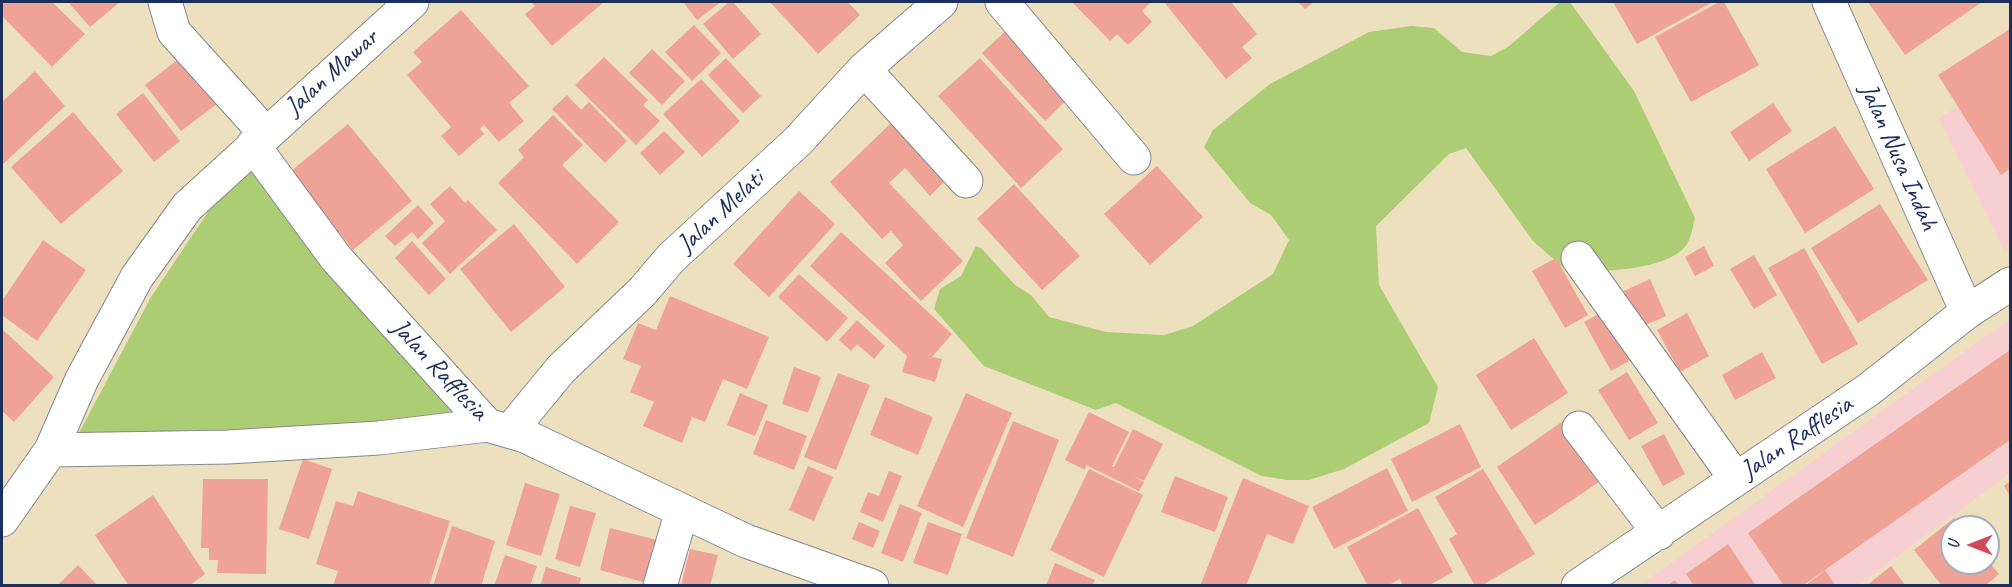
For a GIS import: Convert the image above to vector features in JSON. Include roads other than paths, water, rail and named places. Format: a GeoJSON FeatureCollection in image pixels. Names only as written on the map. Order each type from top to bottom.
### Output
{"type":"FeatureCollection","features":[{"type":"Feature","properties":{"kind":"street","name":"Jalan Rafflesia"},"geometry":{"type":"LineString","coordinates":[[165,2],[174,32],[260,139],[336,258],[498,428],[746,541],[872,585]]}},
{"type":"Feature","properties":{"kind":"street","name":"Jalan Mawar"},"geometry":{"type":"LineString","coordinates":[[260,139],[412,2]]}},
{"type":"Feature","properties":{"kind":"street","name":"Jalan Melati"},"geometry":{"type":"LineString","coordinates":[[498,428],[642,292],[671,258],[798,141],[864,69],[941,2]]}},
{"type":"Feature","properties":{"kind":"street"},"geometry":{"type":"LineString","coordinates":[[1002,2],[1134,158]]}},
{"type":"Feature","properties":{"kind":"street","name":"Jalan Nusa Indah"},"geometry":{"type":"LineString","coordinates":[[1829,2],[1967,312]]}},
{"type":"Feature","properties":{"kind":"street"},"geometry":{"type":"LineString","coordinates":[[864,69],[966,181]]}},
{"type":"Feature","properties":{"kind":"street"},"geometry":{"type":"LineString","coordinates":[[2,520],[51,450],[82,379],[136,277],[187,207],[260,139]]}},
{"type":"Feature","properties":{"kind":"street"},"geometry":{"type":"LineString","coordinates":[[1578,258],[1736,479]]}},
{"type":"Feature","properties":{"kind":"street","name":"Jalan Rafflesia"},"geometry":{"type":"LineString","coordinates":[[1578,585],[1659,533],[1868,390],[1967,312],[2010,284]]}},
{"type":"Feature","properties":{"kind":"street"},"geometry":{"type":"LineString","coordinates":[[51,450],[228,447],[498,428]]}},
{"type":"Feature","properties":{"kind":"street"},"geometry":{"type":"LineString","coordinates":[[1579,428],[1659,533]]}},
{"type":"Feature","properties":{"kind":"street"},"geometry":{"type":"LineString","coordinates":[[660,585],[682,511]]}}]}
